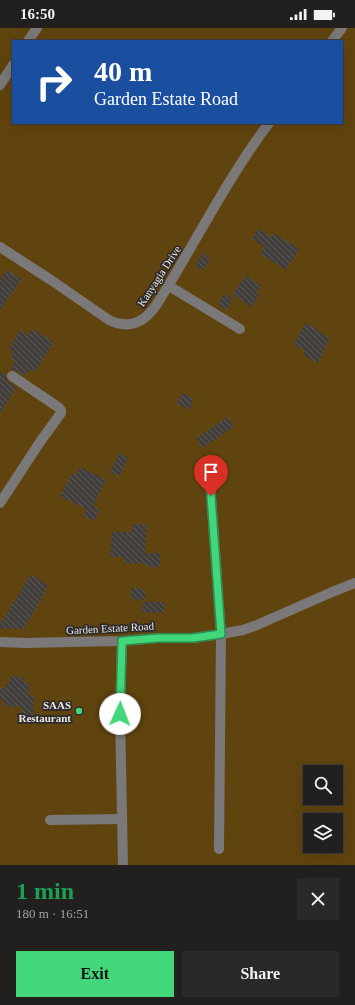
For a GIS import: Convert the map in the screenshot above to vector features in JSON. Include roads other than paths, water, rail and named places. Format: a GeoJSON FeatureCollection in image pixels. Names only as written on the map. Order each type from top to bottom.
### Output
{"type":"FeatureCollection","features":[{"type":"Feature","properties":{"kind":"street"},"geometry":{"type":"LineString","coordinates":[[333,40],[342,28]]}},
{"type":"Feature","properties":{"kind":"street"},"geometry":{"type":"LineString","coordinates":[[0,85],[12,67]]}},
{"type":"Feature","properties":{"kind":"street","name":"Kanyagia Drive"},"geometry":{"type":"LineString","coordinates":[[0,247],[109,320],[117,324],[126,325],[141,320],[152,312],[231,179],[268,124]]}},
{"type":"Feature","properties":{"kind":"street"},"geometry":{"type":"LineString","coordinates":[[168,286],[240,329]]}},
{"type":"Feature","properties":{"kind":"street"},"geometry":{"type":"LineString","coordinates":[[0,503],[61,413],[61,410],[58,407],[12,376]]}},
{"type":"Feature","properties":{"kind":"street"},"geometry":{"type":"LineString","coordinates":[[210,481],[221,634],[219,849]]}},
{"type":"Feature","properties":{"kind":"street","name":"Garden Estate Road"},"geometry":{"type":"LineString","coordinates":[[0,642],[26,643],[122,641],[158,638],[193,638],[221,634],[243,630],[257,625],[355,583]]}},
{"type":"Feature","properties":{"kind":"street"},"geometry":{"type":"LineString","coordinates":[[122,641],[120,714],[123,865]]}},
{"type":"Feature","properties":{"kind":"street"},"geometry":{"type":"LineString","coordinates":[[50,820],[122,819]]}},
{"type":"Feature","properties":{"kind":"place","name":"SAAS Restaurant"},"geometry":{"type":"Point","coordinates":[79,711]}}]}
